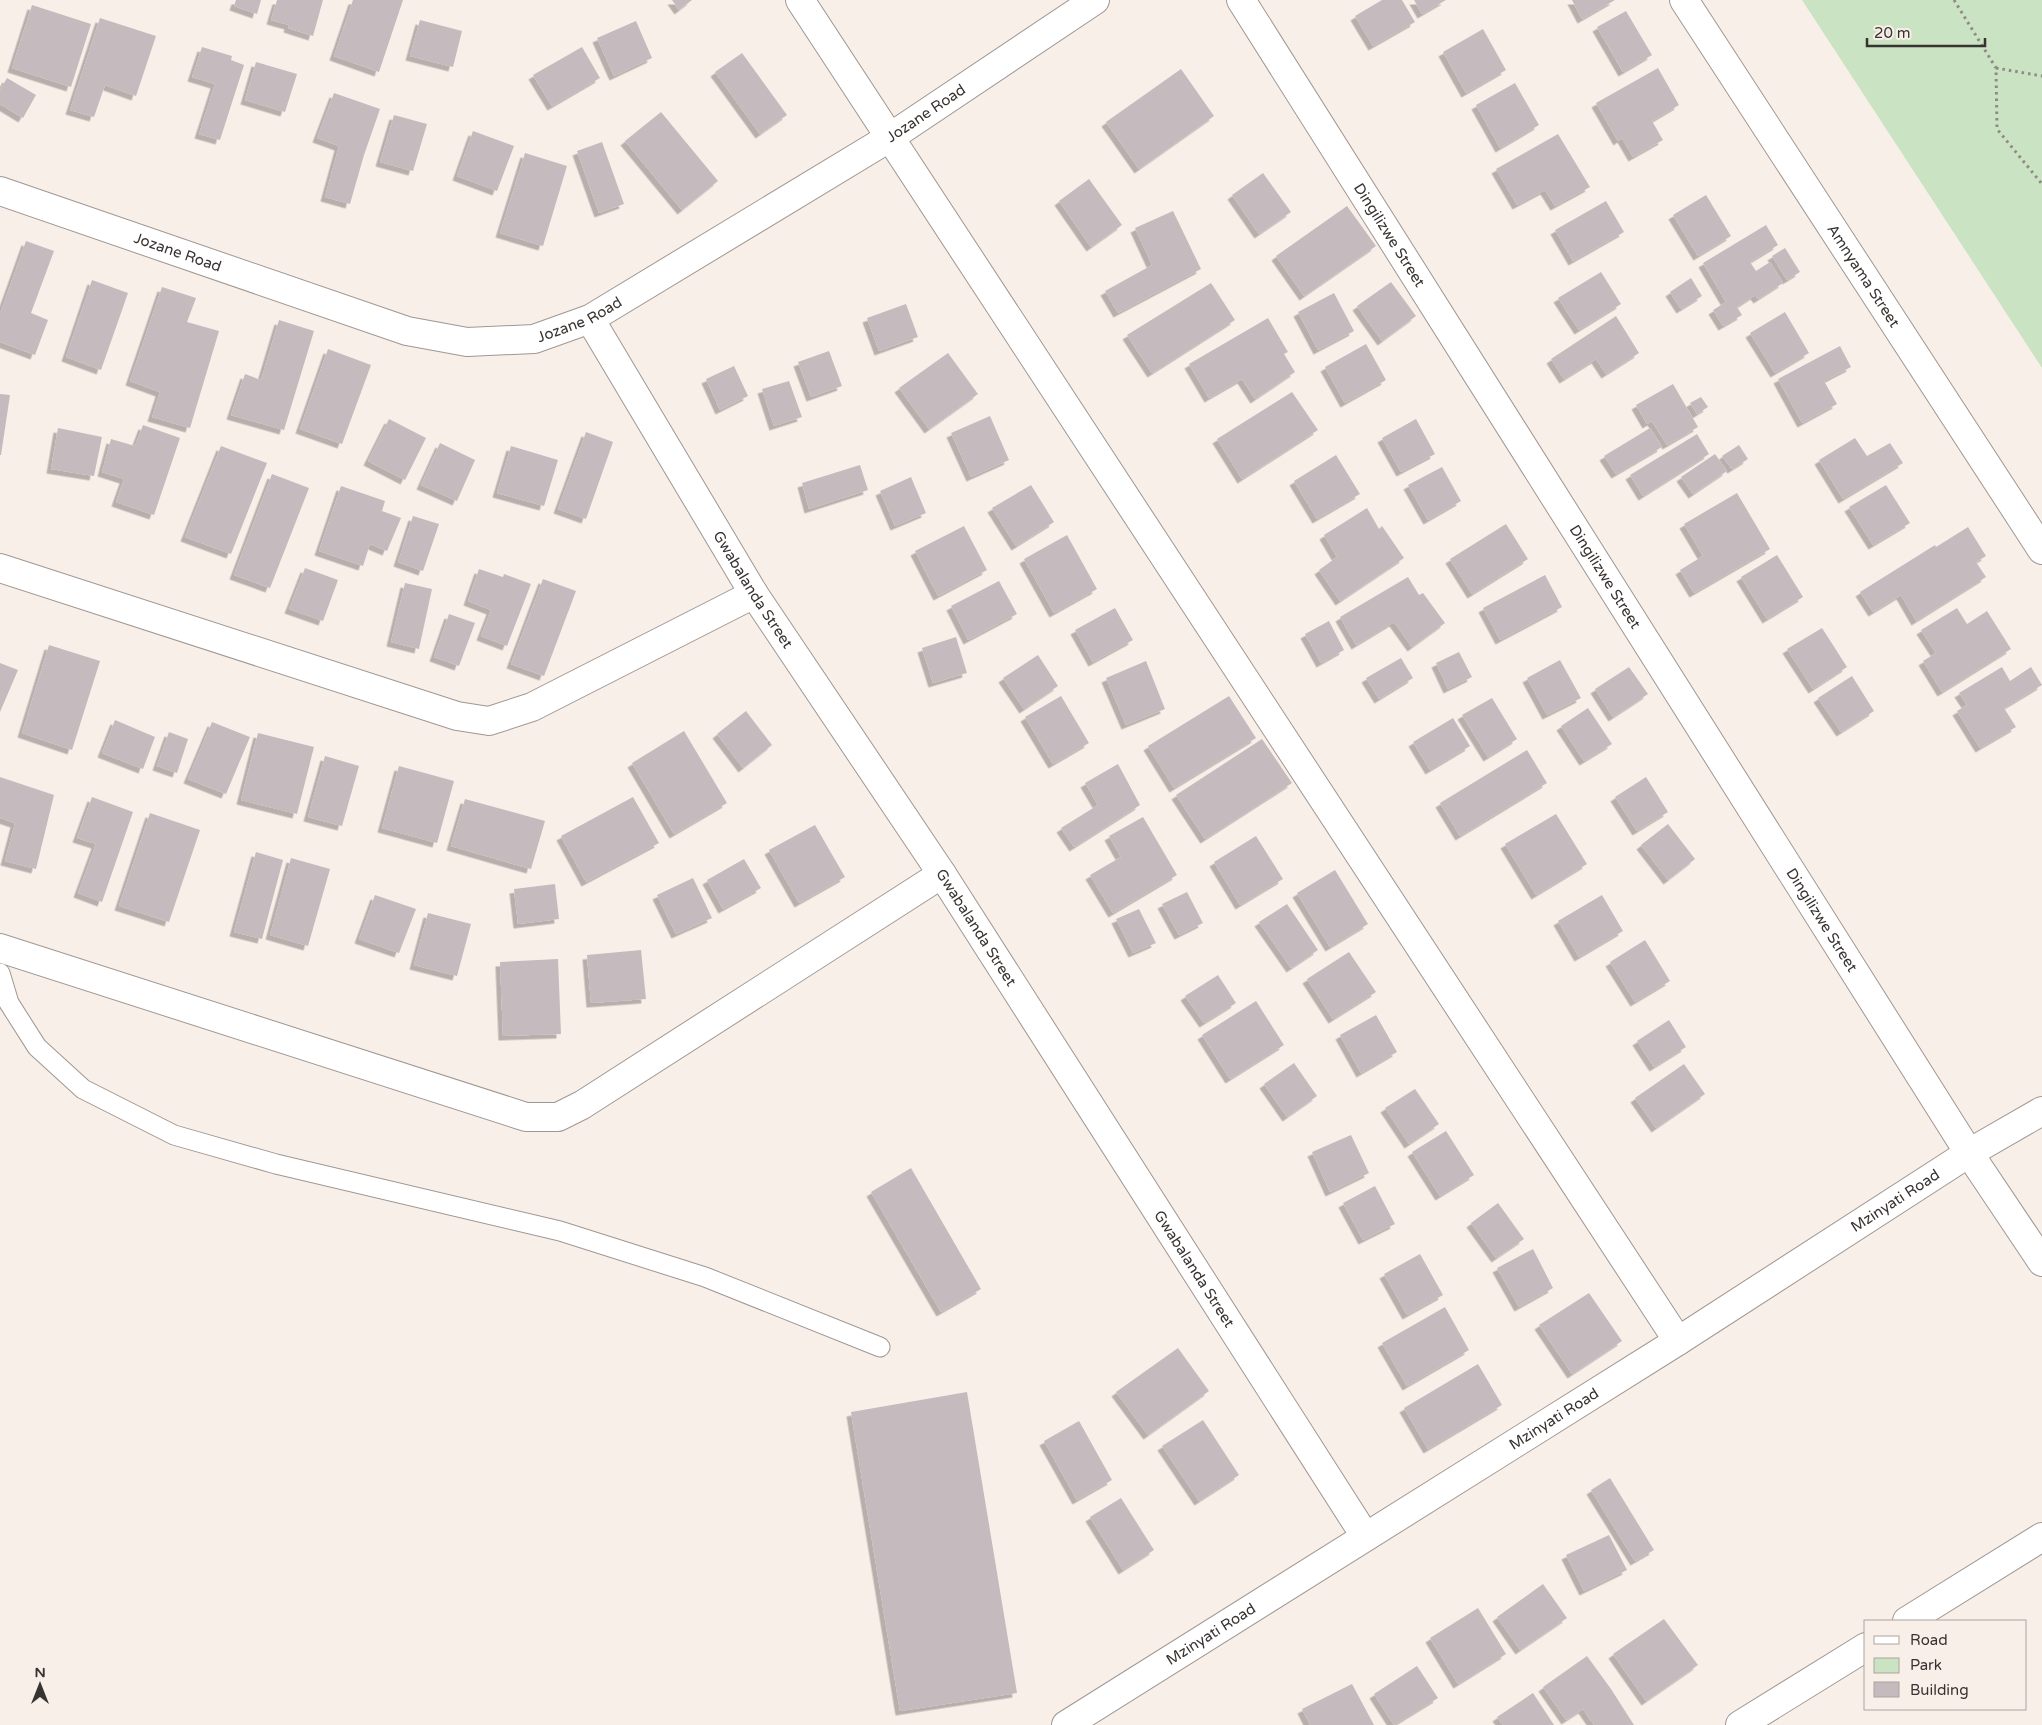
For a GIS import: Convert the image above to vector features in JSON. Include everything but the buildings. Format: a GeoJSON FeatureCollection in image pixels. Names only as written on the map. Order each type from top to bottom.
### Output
{"type":"FeatureCollection","features":[{"type":"Feature","properties":{"kind":"street"},"geometry":{"type":"LineString","coordinates":[[800,0],[1678,1341]]}},
{"type":"Feature","properties":{"kind":"street","name":"Jozane Road"},"geometry":{"type":"LineString","coordinates":[[0,191],[407,331],[467,342],[534,339],[590,319],[889,138],[1095,0]]}},
{"type":"Feature","properties":{"kind":"street","name":"Dingilizwe Street"},"geometry":{"type":"LineString","coordinates":[[1241,0],[1969,1153],[2042,1262]]}},
{"type":"Feature","properties":{"kind":"street","name":"Amnyama Street"},"geometry":{"type":"LineString","coordinates":[[1684,0],[2042,550]]}},
{"type":"Feature","properties":{"kind":"street","name":"Gwabalanda Street"},"geometry":{"type":"LineString","coordinates":[[590,319],[754,594],[942,874],[1365,1536]]}},
{"type":"Feature","properties":{"kind":"street"},"geometry":{"type":"LineString","coordinates":[[0,568],[457,716],[489,721],[532,708],[754,594]]}},
{"type":"Feature","properties":{"kind":"street"},"geometry":{"type":"LineString","coordinates":[[0,948],[526,1116],[558,1117],[582,1105],[942,874]]}},
{"type":"Feature","properties":{"kind":"street","name":"Mzinyati Road"},"geometry":{"type":"LineString","coordinates":[[1066,1725],[1678,1341],[1969,1153],[2042,1111]]}},
{"type":"Feature","properties":{"kind":"street"},"geometry":{"type":"LineString","coordinates":[[1909,1620],[2042,1537]]}},
{"type":"Feature","properties":{"kind":"street"},"geometry":{"type":"LineString","coordinates":[[1740,1725],[1864,1648]]}},
{"type":"Feature","properties":{"kind":"lane"},"geometry":{"type":"LineString","coordinates":[[0,973],[9,1003],[37,1047],[83,1089],[174,1135],[276,1164],[560,1231],[705,1277],[880,1347]]}},
{"type":"Feature","properties":{"kind":"path"},"geometry":{"type":"LineString","coordinates":[[1954,0],[1996,68],[1997,129],[2042,184]]}},
{"type":"Feature","properties":{"kind":"path"},"geometry":{"type":"LineString","coordinates":[[1996,68],[2042,76]]}},
{"type":"Feature","properties":{"kind":"green space"},"geometry":{"type":"Polygon","coordinates":[[[1802,0],[2042,0],[2042,368],[1802,0]]]}}]}
